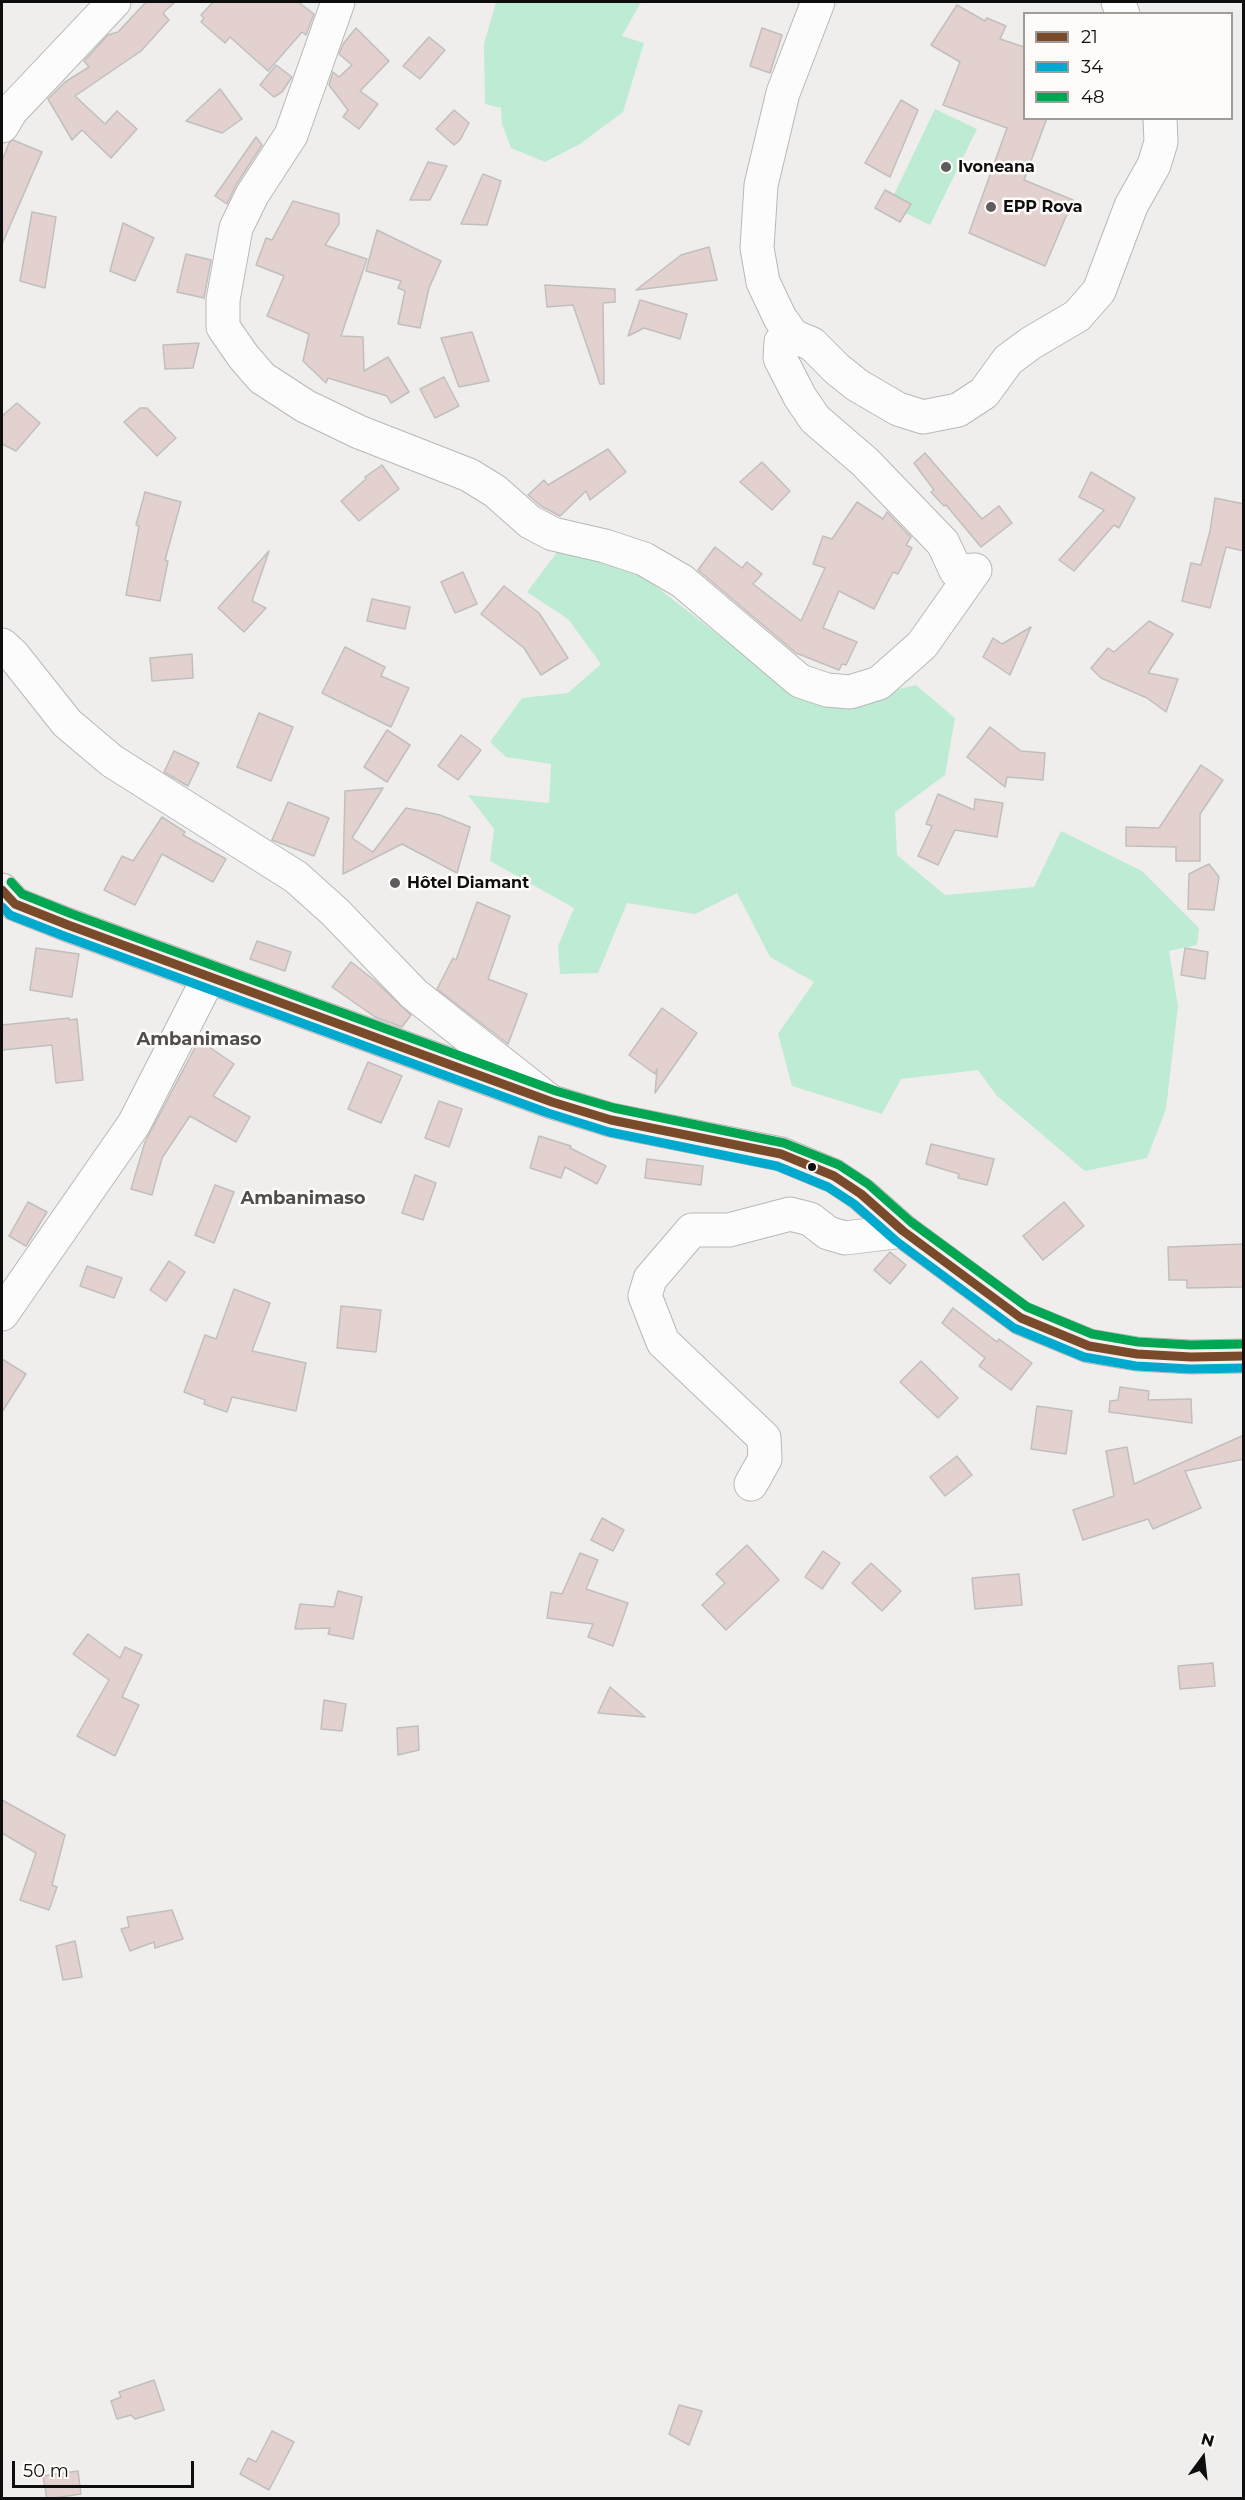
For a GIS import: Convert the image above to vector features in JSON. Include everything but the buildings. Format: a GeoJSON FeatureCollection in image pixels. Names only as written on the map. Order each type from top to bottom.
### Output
{"type":"FeatureCollection","features":[{"type":"Feature","properties":{"kind":"main road"},"geometry":{"type":"LineString","coordinates":[[2,890],[15,904],[552,1102],[611,1120],[781,1154],[834,1176],[861,1194],[903,1231],[1021,1318],[1089,1346],[1159,1355],[1226,1358],[1244,1356]]}},
{"type":"Feature","properties":{"kind":"street"},"geometry":{"type":"LineString","coordinates":[[2,126],[11,111],[114,2]]}},
{"type":"Feature","properties":{"kind":"street"},"geometry":{"type":"LineString","coordinates":[[338,2],[291,135],[252,195],[236,228],[223,300],[223,327],[243,356],[262,378],[304,406],[359,432],[469,475],[495,490],[530,522],[553,534],[605,546],[644,559],[682,580],[800,681],[827,690],[850,692],[879,683],[922,645],[975,570],[956,571],[943,543],[865,462],[815,418],[800,397],[780,358],[781,342],[793,336]]}},
{"type":"Feature","properties":{"kind":"street"},"geometry":{"type":"LineString","coordinates":[[818,2],[783,93],[761,186],[757,248],[763,282],[780,318],[793,336],[812,344],[844,375],[898,410],[923,417],[958,410],[984,393],[1008,360],[1031,343],[1077,316],[1099,291],[1131,206],[1154,165],[1161,142],[1160,120]]}},
{"type":"Feature","properties":{"kind":"street"},"geometry":{"type":"LineString","coordinates":[[2,645],[13,655],[67,723],[112,760],[296,877],[335,912],[414,994],[552,1102]]}},
{"type":"Feature","properties":{"kind":"street"},"geometry":{"type":"LineString","coordinates":[[2,1314],[134,1124],[209,977]]}},
{"type":"Feature","properties":{"kind":"street"},"geometry":{"type":"LineString","coordinates":[[751,1484],[765,1459],[764,1438],[663,1342],[645,1296],[650,1279],[692,1230],[729,1230],[790,1214],[810,1219],[828,1233],[845,1238],[903,1231]]}},
{"type":"Feature","properties":{"kind":"green space"},"geometry":{"type":"Polygon","coordinates":[[[496,2],[641,2],[622,36],[644,43],[623,112],[580,144],[545,162],[511,148],[502,124],[501,108],[485,104],[484,44],[496,2]]]}},
{"type":"Feature","properties":{"kind":"green space"},"geometry":{"type":"Polygon","coordinates":[[[935,109],[977,129],[930,225],[889,205],[935,109]]]}},
{"type":"Feature","properties":{"kind":"green space"},"geometry":{"type":"Polygon","coordinates":[[[561,547],[631,567],[801,699],[841,702],[916,685],[955,718],[945,775],[895,812],[897,855],[945,895],[1034,887],[1061,831],[1142,871],[1199,928],[1197,945],[1169,951],[1178,1006],[1166,1109],[1147,1158],[1085,1171],[997,1096],[978,1070],[901,1079],[882,1114],[792,1086],[778,1034],[814,982],[770,957],[737,893],[695,914],[627,903],[598,973],[560,974],[558,946],[574,908],[490,861],[494,829],[468,795],[549,803],[551,764],[506,757],[490,742],[522,698],[568,693],[601,664],[568,619],[527,592],[561,547]]]}},
{"type":"Feature","properties":{"kind":"transit line","name":"48"},"geometry":{"type":"LineString","coordinates":[[11,882],[22,894],[72,914],[556,1091],[614,1108],[784,1143],[839,1165],[868,1184],[911,1222],[1027,1307],[1092,1334],[1138,1342],[1191,1345],[1244,1344]]}},
{"type":"Feature","properties":{"kind":"transit line","name":"21"},"geometry":{"type":"LineString","coordinates":[[2,890],[15,904],[68,925],[552,1102],[611,1120],[781,1154],[834,1176],[861,1194],[903,1231],[1021,1318],[1089,1346],[1137,1354],[1191,1357],[1244,1356]]}},
{"type":"Feature","properties":{"kind":"transit line","name":"34"},"geometry":{"type":"LineString","coordinates":[[2,907],[10,915],[64,936],[548,1113],[609,1132],[777,1166],[828,1187],[854,1204],[896,1241],[1014,1328],[1084,1357],[1136,1366],[1190,1369],[1244,1368]]}},
{"type":"Feature","properties":{"kind":"place","name":"Ivoneana"},"geometry":{"type":"Point","coordinates":[946,167]}},
{"type":"Feature","properties":{"kind":"place","name":"EPP Rova"},"geometry":{"type":"Point","coordinates":[991,207]}},
{"type":"Feature","properties":{"kind":"place","name":"Hôtel Diamant"},"geometry":{"type":"Point","coordinates":[395,883]}},
{"type":"Feature","properties":{"kind":"district","name":"Ambanimaso"},"geometry":{"type":"Point","coordinates":[199,1040]}},
{"type":"Feature","properties":{"kind":"district","name":"Ambanimaso"},"geometry":{"type":"Point","coordinates":[303,1199]}}]}
